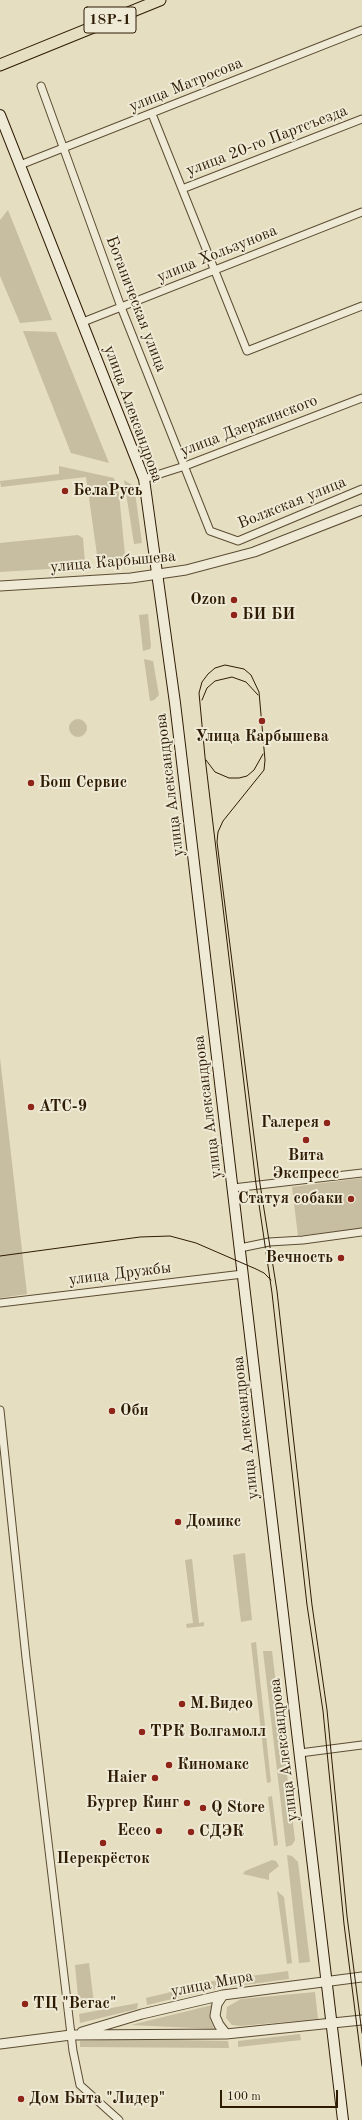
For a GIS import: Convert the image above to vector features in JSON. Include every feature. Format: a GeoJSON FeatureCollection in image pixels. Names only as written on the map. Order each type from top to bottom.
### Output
{"type":"FeatureCollection","features":[{"type":"Feature","properties":{"kind":"main road","name":"18Р-1"},"geometry":{"type":"LineString","coordinates":[[0,65],[160,0]]}},
{"type":"Feature","properties":{"kind":"main road","name":"улица Александрова"},"geometry":{"type":"LineString","coordinates":[[0,115],[144,478],[175,703],[343,2120]]}},
{"type":"Feature","properties":{"kind":"street","name":"улица Матросова"},"geometry":{"type":"LineString","coordinates":[[20,165],[362,30]]}},
{"type":"Feature","properties":{"kind":"street","name":"Ботаническая улица"},"geometry":{"type":"LineString","coordinates":[[40,86],[121,307],[210,531]]}},
{"type":"Feature","properties":{"kind":"street"},"geometry":{"type":"LineString","coordinates":[[152,114],[247,352],[362,306]]}},
{"type":"Feature","properties":{"kind":"street","name":"улица 20-го Партсъезда"},"geometry":{"type":"LineString","coordinates":[[182,189],[362,119]]}},
{"type":"Feature","properties":{"kind":"street","name":"улица Хользунова"},"geometry":{"type":"LineString","coordinates":[[83,322],[362,212]]}},
{"type":"Feature","properties":{"kind":"street","name":"улица Дзержинского"},"geometry":{"type":"LineString","coordinates":[[144,478],[185,466],[362,398]]}},
{"type":"Feature","properties":{"kind":"street","name":"Волжская улица"},"geometry":{"type":"LineString","coordinates":[[210,531],[238,542],[362,489]]}},
{"type":"Feature","properties":{"kind":"street","name":"улица Карбышева"},"geometry":{"type":"LineString","coordinates":[[0,586],[157,575],[186,570],[254,552],[362,510]]}},
{"type":"Feature","properties":{"kind":"street"},"geometry":{"type":"LineString","coordinates":[[233,1188],[362,1173]]}},
{"type":"Feature","properties":{"kind":"street"},"geometry":{"type":"LineString","coordinates":[[240,1248],[268,1242],[303,1240],[362,1232]]}},
{"type":"Feature","properties":{"kind":"street","name":"улица Дружбы"},"geometry":{"type":"LineString","coordinates":[[0,1303],[243,1274]]}},
{"type":"Feature","properties":{"kind":"street"},"geometry":{"type":"LineString","coordinates":[[0,1410],[26,1658],[71,2035],[80,2084],[118,2120]]}},
{"type":"Feature","properties":{"kind":"street"},"geometry":{"type":"LineString","coordinates":[[300,1753],[362,1745]]}},
{"type":"Feature","properties":{"kind":"street","name":"улица Мира"},"geometry":{"type":"LineString","coordinates":[[71,2035],[142,2014],[223,1995],[362,1977]]}},
{"type":"Feature","properties":{"kind":"street"},"geometry":{"type":"LineString","coordinates":[[223,1995],[217,2004],[215,2016],[218,2025],[226,2034]]}},
{"type":"Feature","properties":{"kind":"street","name":"улица Мира"},"geometry":{"type":"LineString","coordinates":[[0,2044],[71,2035],[226,2034],[362,2020]]}},
{"type":"Feature","properties":{"kind":"shaded area"},"geometry":{"type":"Polygon","coordinates":[[[8,210],[52,320],[20,323],[0,276],[0,220],[8,210]]]}},
{"type":"Feature","properties":{"kind":"shaded area"},"geometry":{"type":"Polygon","coordinates":[[[23,331],[56,332],[109,463],[71,453],[23,331]]]}},
{"type":"Feature","properties":{"kind":"shaded area"},"geometry":{"type":"Polygon","coordinates":[[[59,466],[114,478],[119,494],[126,565],[104,567],[98,562],[86,477],[1,487],[0,481],[59,474],[59,466]]]}},
{"type":"Feature","properties":{"kind":"shaded area"},"geometry":{"type":"Polygon","coordinates":[[[124,480],[132,485],[135,492],[142,543],[134,544],[124,480]]]}},
{"type":"Feature","properties":{"kind":"shaded area"},"geometry":{"type":"Polygon","coordinates":[[[78,535],[83,538],[85,563],[80,567],[0,572],[0,543],[78,535]]]}},
{"type":"Feature","properties":{"kind":"shaded area"},"geometry":{"type":"Polygon","coordinates":[[[148,614],[151,646],[150,649],[143,651],[139,615],[148,614]]]}},
{"type":"Feature","properties":{"kind":"shaded area"},"geometry":{"type":"Polygon","coordinates":[[[144,659],[153,661],[159,695],[154,700],[150,701],[144,659]]]}},
{"type":"Feature","properties":{"kind":"shaded area"},"geometry":{"type":"Polygon","coordinates":[[[78,719],[84,722],[87,728],[84,734],[78,737],[72,734],[69,728],[72,722],[78,719]]]}},
{"type":"Feature","properties":{"kind":"shaded area"},"geometry":{"type":"Polygon","coordinates":[[[0,1058],[27,1294],[0,1298],[0,1058]]]}},
{"type":"Feature","properties":{"kind":"shaded area"},"geometry":{"type":"Polygon","coordinates":[[[362,1178],[362,1228],[298,1236],[292,1187],[362,1178]]]}},
{"type":"Feature","properties":{"kind":"shaded area"},"geometry":{"type":"Polygon","coordinates":[[[245,1553],[252,1620],[241,1622],[233,1555],[245,1553]]]}},
{"type":"Feature","properties":{"kind":"shaded area"},"geometry":{"type":"Polygon","coordinates":[[[192,1559],[199,1623],[204,1622],[204,1626],[187,1628],[186,1624],[193,1623],[185,1560],[192,1559]]]}},
{"type":"Feature","properties":{"kind":"shaded area"},"geometry":{"type":"Polygon","coordinates":[[[256,1642],[271,1782],[267,1783],[251,1643],[256,1642]]]}},
{"type":"Feature","properties":{"kind":"shaded area"},"geometry":{"type":"Polygon","coordinates":[[[263,1651],[272,1651],[295,1840],[292,1845],[286,1847],[263,1651]]]}},
{"type":"Feature","properties":{"kind":"shaded area"},"geometry":{"type":"Polygon","coordinates":[[[272,1796],[278,1845],[274,1846],[268,1797],[272,1796]]]}},
{"type":"Feature","properties":{"kind":"shaded area"},"geometry":{"type":"Polygon","coordinates":[[[287,1855],[292,1856],[298,1862],[310,1962],[299,1963],[287,1855]]]}},
{"type":"Feature","properties":{"kind":"shaded area"},"geometry":{"type":"Polygon","coordinates":[[[272,1860],[276,1861],[279,1866],[269,1874],[269,1880],[243,1874],[245,1871],[272,1860]]]}},
{"type":"Feature","properties":{"kind":"shaded area"},"geometry":{"type":"Polygon","coordinates":[[[277,1891],[284,1897],[292,1963],[287,1964],[277,1891]]]}},
{"type":"Feature","properties":{"kind":"shaded area"},"geometry":{"type":"Polygon","coordinates":[[[89,1963],[94,2003],[79,2007],[75,1965],[89,1963]]]}},
{"type":"Feature","properties":{"kind":"shaded area"},"geometry":{"type":"Polygon","coordinates":[[[288,1971],[289,1979],[207,1990],[206,1982],[288,1971]]]}},
{"type":"Feature","properties":{"kind":"shaded area"},"geometry":{"type":"Polygon","coordinates":[[[196,1986],[197,1993],[147,2005],[146,1998],[196,1986]]]}},
{"type":"Feature","properties":{"kind":"shaded area"},"geometry":{"type":"Polygon","coordinates":[[[315,1992],[318,2019],[240,2026],[232,2025],[226,2018],[227,2007],[241,1999],[315,1992]]]}},
{"type":"Feature","properties":{"kind":"shaded area"},"geometry":{"type":"Polygon","coordinates":[[[138,2003],[137,2009],[80,2023],[79,2014],[138,2003]]]}},
{"type":"Feature","properties":{"kind":"shaded area"},"geometry":{"type":"Polygon","coordinates":[[[212,2005],[210,2019],[214,2029],[131,2025],[212,2005]]]}},
{"type":"Feature","properties":{"kind":"shaded area"},"geometry":{"type":"Polygon","coordinates":[[[300,2034],[301,2040],[238,2047],[238,2041],[300,2034]]]}},
{"type":"Feature","properties":{"kind":"shaded area"},"geometry":{"type":"Polygon","coordinates":[[[126,2039],[228,2041],[229,2048],[80,2047],[80,2041],[126,2039]]]}},
{"type":"Feature","properties":{"kind":"tram line"},"geometry":{"type":"LineString","coordinates":[[362,2033],[347,1916],[327,1710],[312,1605],[277,1291],[260,1184],[217,842],[218,832],[223,821],[264,770],[265,760],[259,692],[251,675],[244,669],[225,665],[215,668],[208,674],[202,682],[199,693],[205,757],[256,1184],[272,1293],[307,1605],[323,1711],[344,1924],[362,2066]]}},
{"type":"Feature","properties":{"kind":"tram line"},"geometry":{"type":"LineString","coordinates":[[202,700],[207,688],[215,681],[232,677],[246,682],[258,695]]}},
{"type":"Feature","properties":{"kind":"tram line"},"geometry":{"type":"LineString","coordinates":[[206,760],[215,772],[229,778],[239,778],[247,776],[254,770],[263,754]]}},
{"type":"Feature","properties":{"kind":"tram line"},"geometry":{"type":"LineString","coordinates":[[0,1256],[140,1237],[170,1236],[196,1243],[256,1269],[264,1273],[271,1280]]}},
{"type":"Feature","properties":{"kind":"place","name":"БелаРусь"},"geometry":{"type":"Point","coordinates":[65,491]}},
{"type":"Feature","properties":{"kind":"place","name":"Ozon"},"geometry":{"type":"Point","coordinates":[234,600]}},
{"type":"Feature","properties":{"kind":"place","name":"БИ БИ"},"geometry":{"type":"Point","coordinates":[234,615]}},
{"type":"Feature","properties":{"kind":"place","name":"Улица Карбышева"},"geometry":{"type":"Point","coordinates":[262,721]}},
{"type":"Feature","properties":{"kind":"place","name":"Бош Сервис"},"geometry":{"type":"Point","coordinates":[31,783]}},
{"type":"Feature","properties":{"kind":"place","name":"АТС-9"},"geometry":{"type":"Point","coordinates":[31,1107]}},
{"type":"Feature","properties":{"kind":"place","name":"Галерея"},"geometry":{"type":"Point","coordinates":[327,1123]}},
{"type":"Feature","properties":{"kind":"place","name":"Вита Экспресс"},"geometry":{"type":"Point","coordinates":[306,1140]}},
{"type":"Feature","properties":{"kind":"place","name":"Статуя собаки"},"geometry":{"type":"Point","coordinates":[351,1199]}},
{"type":"Feature","properties":{"kind":"place","name":"Вечность"},"geometry":{"type":"Point","coordinates":[341,1258]}},
{"type":"Feature","properties":{"kind":"place","name":"Оби"},"geometry":{"type":"Point","coordinates":[112,1411]}},
{"type":"Feature","properties":{"kind":"place","name":"Домикс"},"geometry":{"type":"Point","coordinates":[178,1522]}},
{"type":"Feature","properties":{"kind":"place","name":"М.Видео"},"geometry":{"type":"Point","coordinates":[182,1704]}},
{"type":"Feature","properties":{"kind":"place","name":"ТРК Волгамолл"},"geometry":{"type":"Point","coordinates":[142,1732]}},
{"type":"Feature","properties":{"kind":"place","name":"Киномакс"},"geometry":{"type":"Point","coordinates":[169,1765]}},
{"type":"Feature","properties":{"kind":"place","name":"Haier"},"geometry":{"type":"Point","coordinates":[155,1778]}},
{"type":"Feature","properties":{"kind":"place","name":"Бургер Кинг"},"geometry":{"type":"Point","coordinates":[187,1803]}},
{"type":"Feature","properties":{"kind":"place","name":"Q Store"},"geometry":{"type":"Point","coordinates":[203,1808]}},
{"type":"Feature","properties":{"kind":"place","name":"Ecco"},"geometry":{"type":"Point","coordinates":[159,1831]}},
{"type":"Feature","properties":{"kind":"place","name":"СДЭК"},"geometry":{"type":"Point","coordinates":[191,1832]}},
{"type":"Feature","properties":{"kind":"place","name":"Перекрёсток"},"geometry":{"type":"Point","coordinates":[103,1843]}},
{"type":"Feature","properties":{"kind":"place","name":"ТЦ \"Вегас\""},"geometry":{"type":"Point","coordinates":[25,2004]}},
{"type":"Feature","properties":{"kind":"place","name":"Дом Быта \"Лидер\""},"geometry":{"type":"Point","coordinates":[21,2099]}}]}
